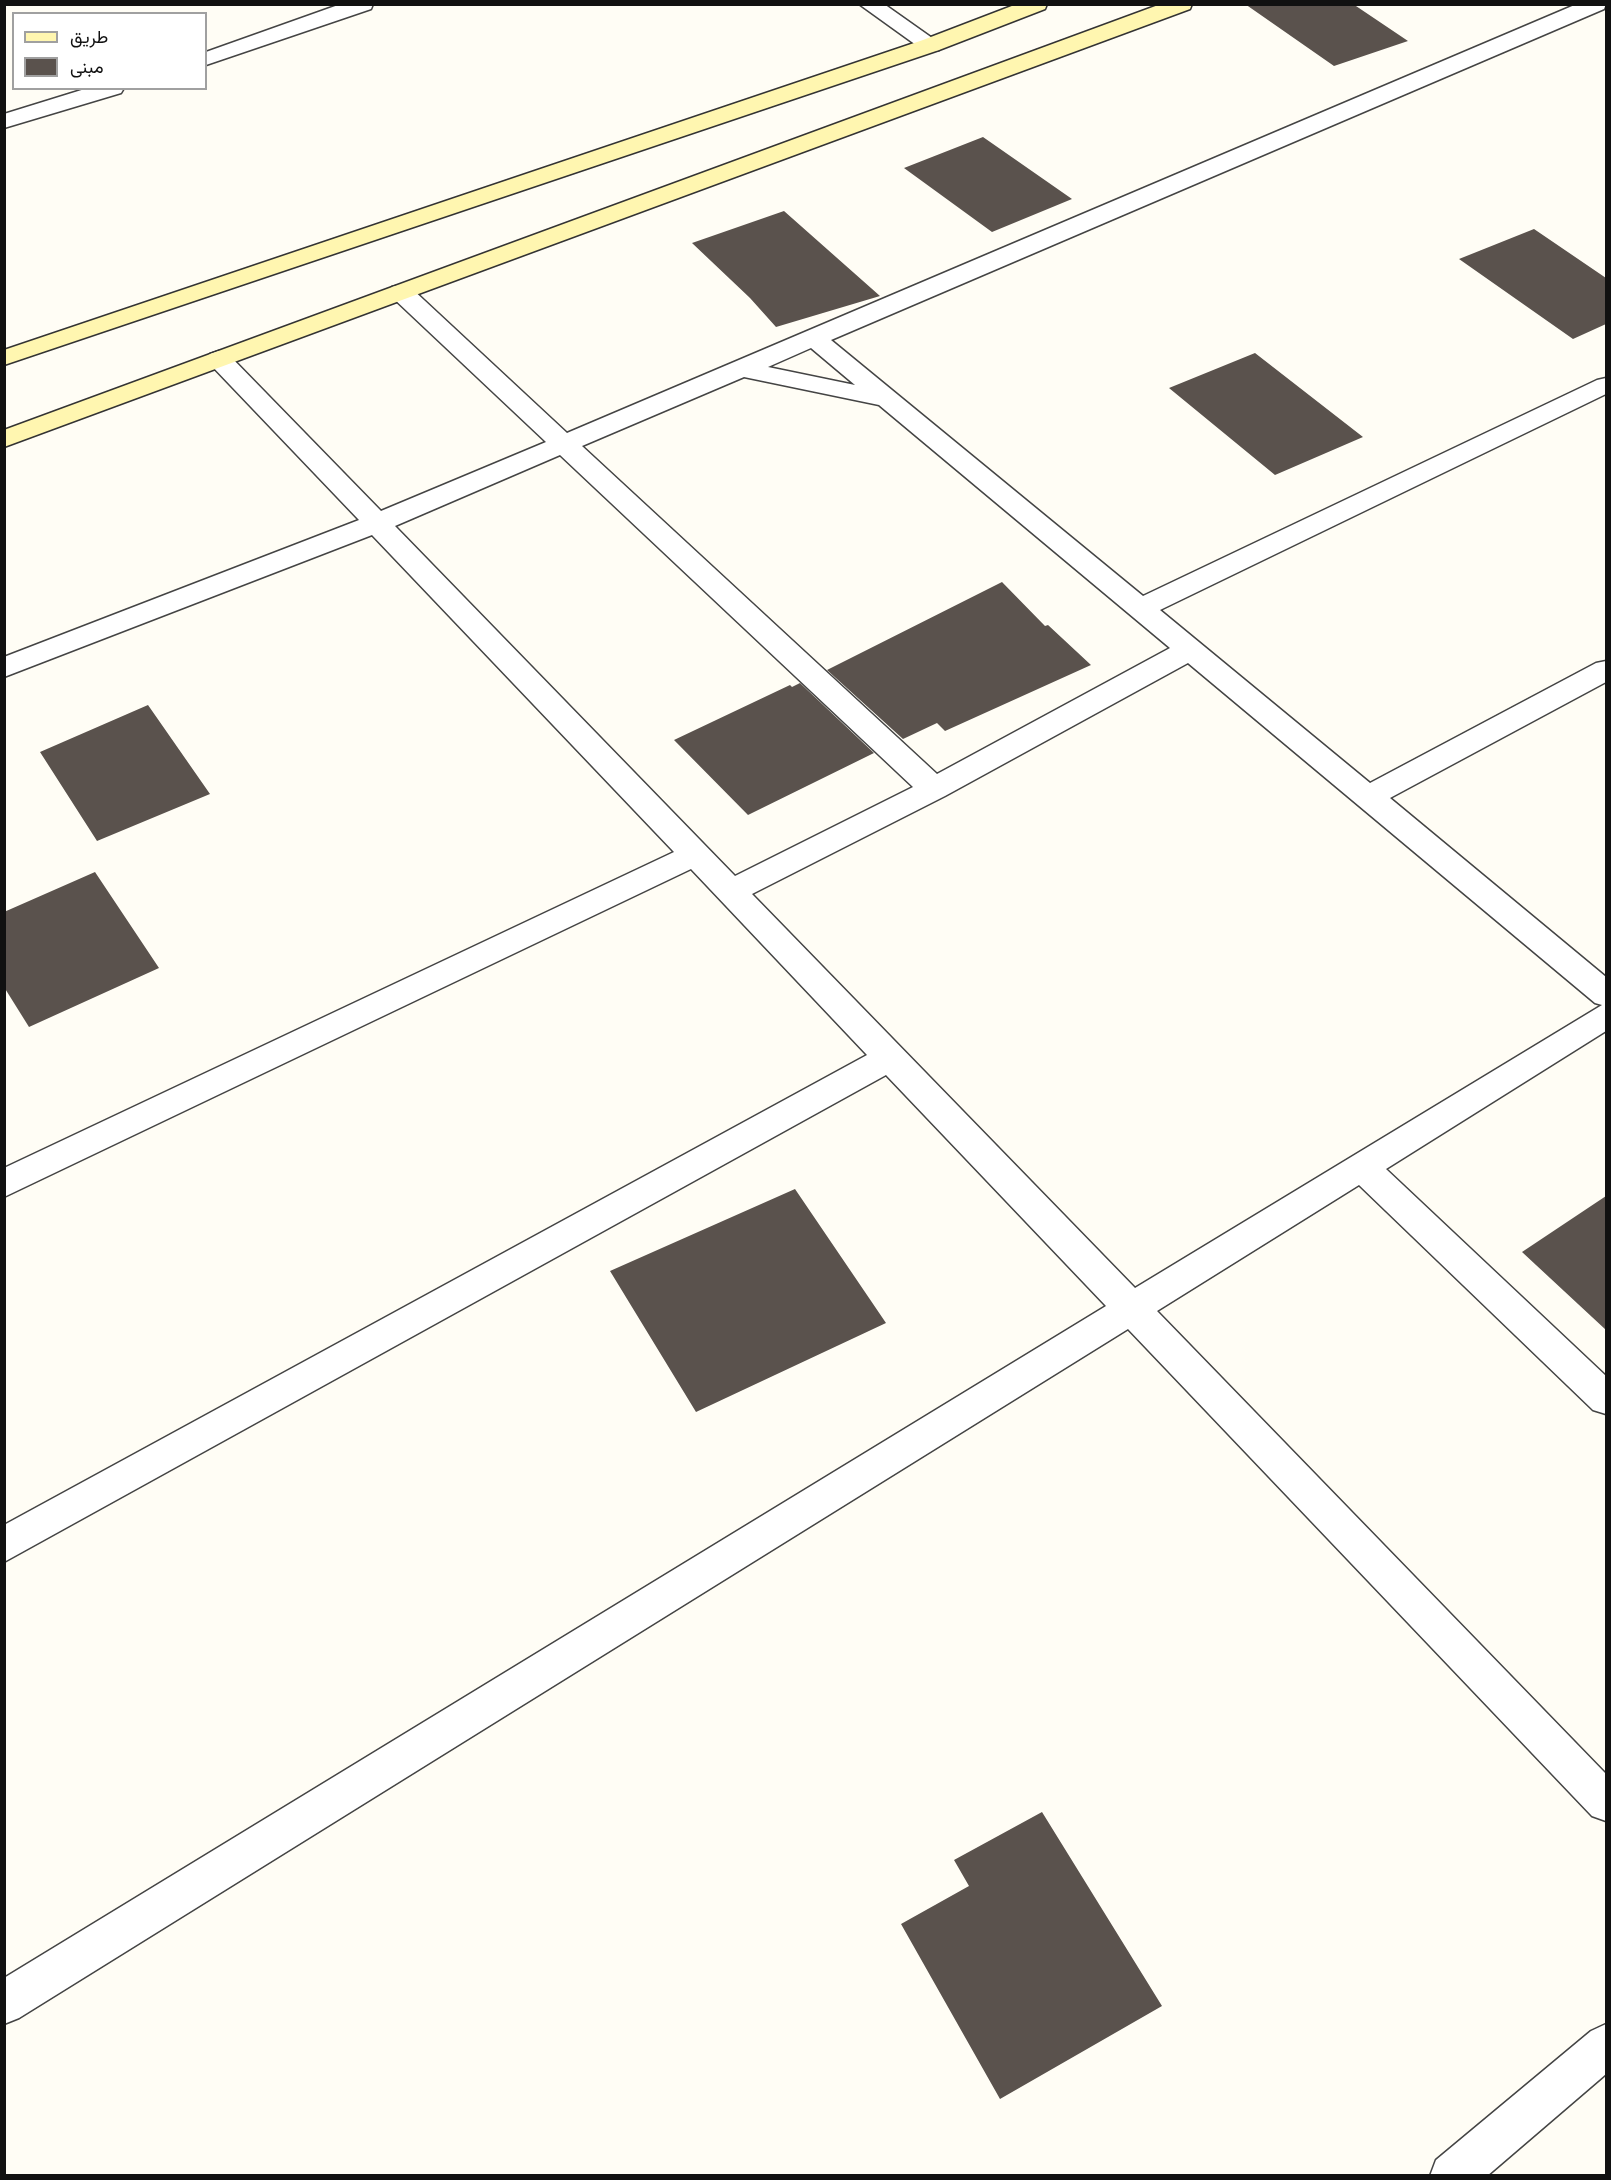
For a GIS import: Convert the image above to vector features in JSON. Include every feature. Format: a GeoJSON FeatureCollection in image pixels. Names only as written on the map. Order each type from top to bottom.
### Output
{"type":"FeatureCollection","features":[{"type":"Feature","properties":{"kind":"street"},"geometry":{"type":"LineString","coordinates":[[207,59],[363,4]]}},
{"type":"Feature","properties":{"kind":"street"},"geometry":{"type":"LineString","coordinates":[[869,4],[931,45]]}},
{"type":"Feature","properties":{"kind":"street"},"geometry":{"type":"LineString","coordinates":[[4,358],[931,45],[1037,4]]}},
{"type":"Feature","properties":{"kind":"street"},"geometry":{"type":"LineString","coordinates":[[4,439],[1182,4]]}},
{"type":"Feature","properties":{"kind":"street"},"geometry":{"type":"LineString","coordinates":[[4,668],[377,523],[567,444],[1596,4]]}},
{"type":"Feature","properties":{"kind":"street"},"geometry":{"type":"LineString","coordinates":[[4,122],[108,90]]}},
{"type":"Feature","properties":{"kind":"street"},"geometry":{"type":"LineString","coordinates":[[401,291],[934,789]]}},
{"type":"Feature","properties":{"kind":"street"},"geometry":{"type":"LineString","coordinates":[[814,338],[1606,994]]}},
{"type":"Feature","properties":{"kind":"street"},"geometry":{"type":"LineString","coordinates":[[219,359],[1606,1802]]}},
{"type":"Feature","properties":{"kind":"street"},"geometry":{"type":"LineString","coordinates":[[743,369],[888,399]]}},
{"type":"Feature","properties":{"kind":"street"},"geometry":{"type":"LineString","coordinates":[[1141,608],[1606,385]]}},
{"type":"Feature","properties":{"kind":"street"},"geometry":{"type":"LineString","coordinates":[[731,891],[934,789],[1189,650]]}},
{"type":"Feature","properties":{"kind":"street"},"geometry":{"type":"LineString","coordinates":[[1368,797],[1606,670]]}},
{"type":"Feature","properties":{"kind":"street"},"geometry":{"type":"LineString","coordinates":[[4,1184],[696,854]]}},
{"type":"Feature","properties":{"kind":"street"},"geometry":{"type":"LineString","coordinates":[[4,2002],[1606,1016]]}},
{"type":"Feature","properties":{"kind":"street"},"geometry":{"type":"LineString","coordinates":[[4,1545],[891,1057]]}},
{"type":"Feature","properties":{"kind":"street"},"geometry":{"type":"LineString","coordinates":[[1362,1167],[1606,1399]]}},
{"type":"Feature","properties":{"kind":"street"},"geometry":{"type":"LineString","coordinates":[[1452,2175],[1606,2046]]}},
{"type":"Feature","properties":{"kind":"building"},"geometry":{"type":"Polygon","coordinates":[[[1245,4],[1353,4],[1408,41],[1334,66],[1245,4]]]}},
{"type":"Feature","properties":{"kind":"building"},"geometry":{"type":"Polygon","coordinates":[[[983,137],[1072,199],[992,232],[904,168],[983,137]]]}},
{"type":"Feature","properties":{"kind":"building"},"geometry":{"type":"Polygon","coordinates":[[[784,211],[880,296],[776,327],[750,298],[692,243],[784,211]]]}},
{"type":"Feature","properties":{"kind":"building"},"geometry":{"type":"Polygon","coordinates":[[[1534,229],[1606,278],[1606,324],[1573,339],[1459,259],[1534,229]]]}},
{"type":"Feature","properties":{"kind":"building"},"geometry":{"type":"Polygon","coordinates":[[[1255,353],[1363,437],[1275,475],[1169,388],[1255,353]]]}},
{"type":"Feature","properties":{"kind":"building"},"geometry":{"type":"Polygon","coordinates":[[[1002,582],[1045,626],[1048,625],[1091,665],[945,731],[937,723],[903,739],[827,670],[1002,582]]]}},
{"type":"Feature","properties":{"kind":"building"},"geometry":{"type":"Polygon","coordinates":[[[800,683],[874,753],[748,815],[674,740],[790,685],[792,687],[800,683]]]}},
{"type":"Feature","properties":{"kind":"building"},"geometry":{"type":"Polygon","coordinates":[[[148,705],[210,794],[97,841],[40,752],[148,705]]]}},
{"type":"Feature","properties":{"kind":"building"},"geometry":{"type":"Polygon","coordinates":[[[95,872],[159,968],[29,1027],[4,987],[4,912],[95,872]]]}},
{"type":"Feature","properties":{"kind":"building"},"geometry":{"type":"Polygon","coordinates":[[[795,1189],[886,1323],[696,1412],[610,1271],[795,1189]]]}},
{"type":"Feature","properties":{"kind":"building"},"geometry":{"type":"Polygon","coordinates":[[[1606,1196],[1606,1330],[1522,1252],[1606,1196]]]}},
{"type":"Feature","properties":{"kind":"building"},"geometry":{"type":"Polygon","coordinates":[[[1042,1812],[1162,2006],[1000,2099],[901,1924],[969,1886],[954,1860],[1042,1812]]]}}]}
